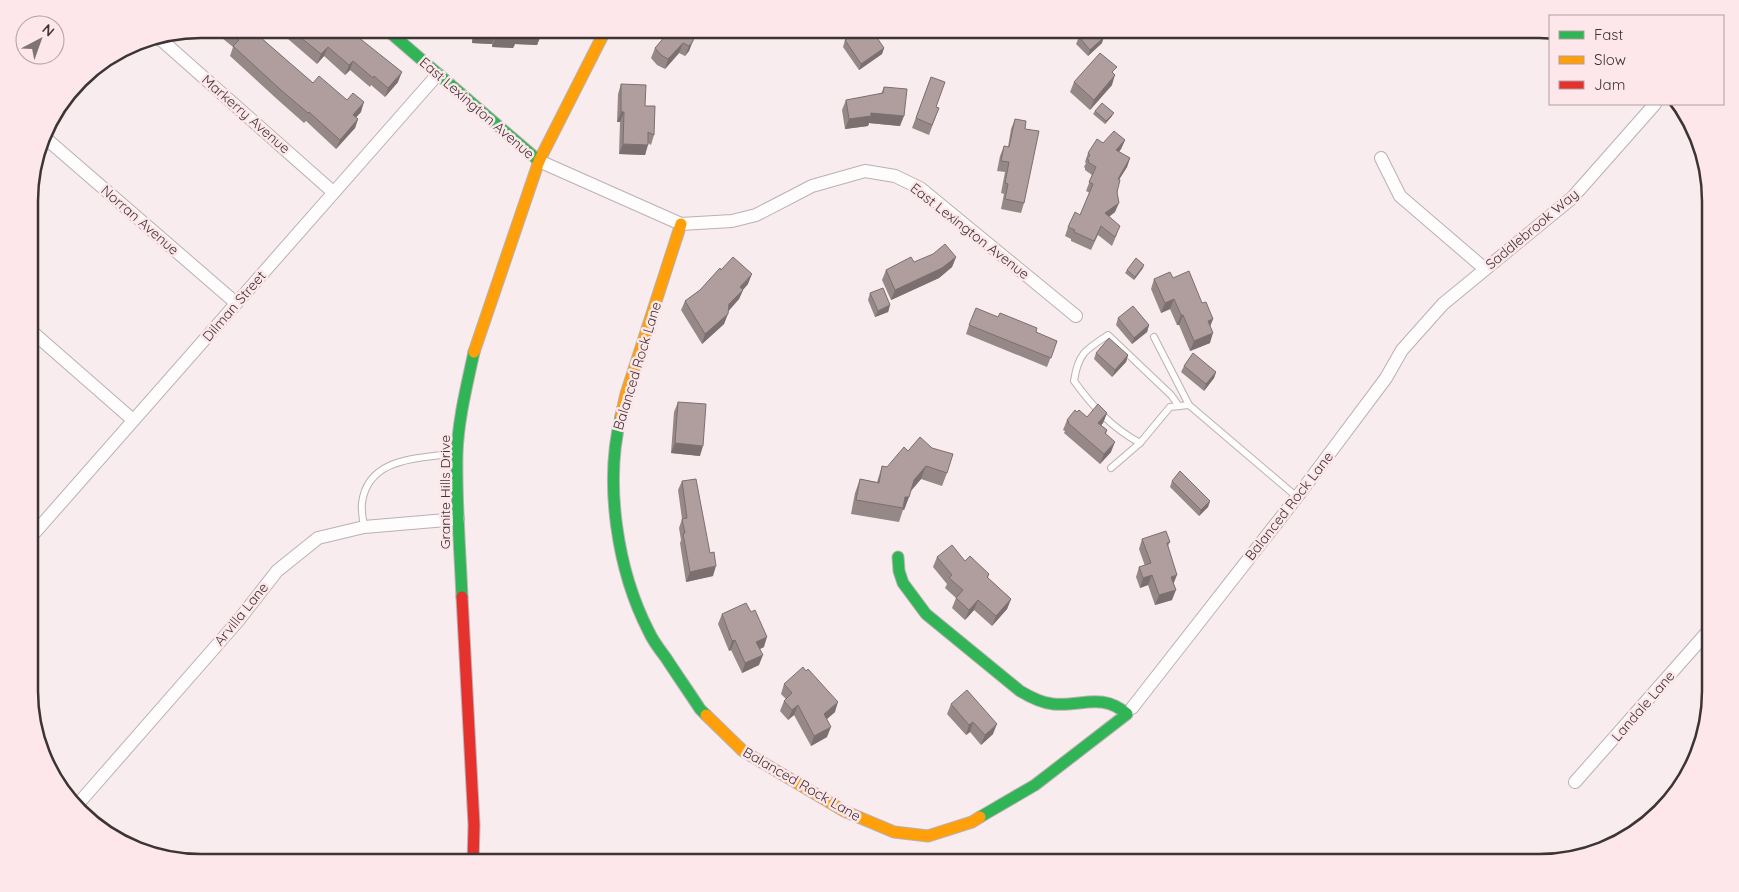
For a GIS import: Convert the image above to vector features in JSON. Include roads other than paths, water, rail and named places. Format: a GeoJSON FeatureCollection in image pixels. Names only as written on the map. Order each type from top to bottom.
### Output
{"type":"FeatureCollection","features":[{"type":"Feature","properties":{"kind":"street","name":"East Lexington Avenue"},"geometry":{"type":"LineString","coordinates":[[396,38],[539,161],[681,224],[732,222],[756,214],[812,186],[865,171],[895,176],[920,188],[1076,316]]}},
{"type":"Feature","properties":{"kind":"street","name":"Granite Hills Drive"},"geometry":{"type":"LineString","coordinates":[[473,854],[474,825],[458,518],[458,453],[464,400],[476,343],[539,161],[601,38]]}},
{"type":"Feature","properties":{"kind":"street","name":"Markerry Avenue"},"geometry":{"type":"LineString","coordinates":[[164,42],[333,192]]}},
{"type":"Feature","properties":{"kind":"street","name":"Dilman Street"},"geometry":{"type":"LineString","coordinates":[[38,527],[438,74]]}},
{"type":"Feature","properties":{"kind":"street","name":"Saddlebrook Way"},"geometry":{"type":"LineString","coordinates":[[1443,304],[1572,198],[1654,105]]}},
{"type":"Feature","properties":{"kind":"street","name":"Norran Avenue"},"geometry":{"type":"LineString","coordinates":[[49,141],[236,303]]}},
{"type":"Feature","properties":{"kind":"street"},"geometry":{"type":"LineString","coordinates":[[1381,158],[1400,196],[1484,270]]}},
{"type":"Feature","properties":{"kind":"street","name":"Balanced Rock Lane"},"geometry":{"type":"LineString","coordinates":[[681,224],[626,394],[615,438],[613,473],[617,527],[627,578],[649,633],[700,709],[743,751],[844,811],[894,832],[928,836],[972,822],[1035,785],[1130,711],[1297,497],[1386,378],[1402,350],[1443,304]]}},
{"type":"Feature","properties":{"kind":"street"},"geometry":{"type":"LineString","coordinates":[[38,336],[133,420]]}},
{"type":"Feature","properties":{"kind":"street","name":"Arvilla Lane"},"geometry":{"type":"LineString","coordinates":[[80,801],[231,628],[277,571],[318,538],[364,527],[458,518]]}},
{"type":"Feature","properties":{"kind":"street"},"geometry":{"type":"LineString","coordinates":[[898,557],[898,571],[903,583],[926,614],[1020,691],[1033,699],[1057,704],[1100,701],[1110,702],[1130,711]]}},
{"type":"Feature","properties":{"kind":"street","name":"Landale Lane"},"geometry":{"type":"LineString","coordinates":[[1575,782],[1702,638]]}},
{"type":"Feature","properties":{"kind":"lane"},"geometry":{"type":"LineString","coordinates":[[1140,443],[1122,433],[1090,403],[1074,381],[1076,363],[1089,347],[1108,336],[1172,395],[1179,406]]}},
{"type":"Feature","properties":{"kind":"lane"},"geometry":{"type":"LineString","coordinates":[[1154,337],[1189,405],[1297,497]]}},
{"type":"Feature","properties":{"kind":"lane"},"geometry":{"type":"LineString","coordinates":[[1110,468],[1140,443],[1170,407],[1189,405]]}},
{"type":"Feature","properties":{"kind":"lane"},"geometry":{"type":"LineString","coordinates":[[364,527],[361,504],[366,485],[378,472],[404,459],[458,453]]}}]}
